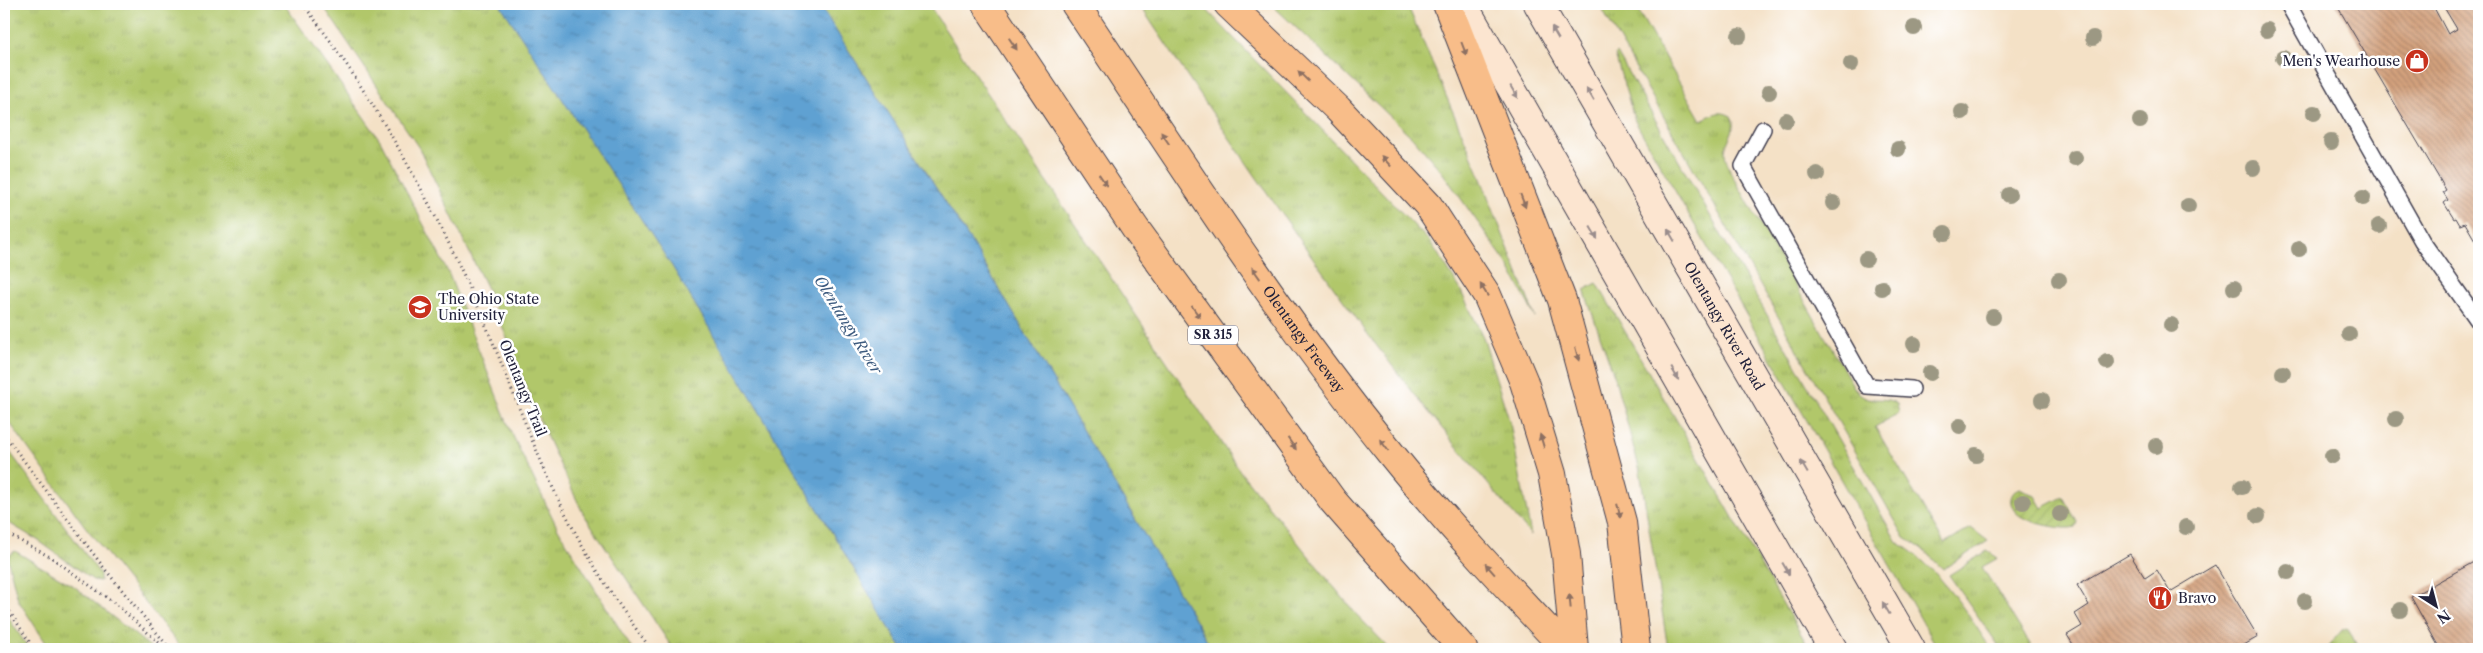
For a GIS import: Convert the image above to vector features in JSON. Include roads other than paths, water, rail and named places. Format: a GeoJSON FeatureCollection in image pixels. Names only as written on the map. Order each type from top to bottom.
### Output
{"type":"FeatureCollection","features":[{"type":"Feature","properties":{"kind":"highway","name":"SR 315"},"geometry":{"type":"LineString","coordinates":[[986,4],[1135,228],[1333,501],[1463,649]]}},
{"type":"Feature","properties":{"kind":"highway","name":"Olentangy Freeway"},"geometry":{"type":"LineString","coordinates":[[1075,4],[1291,324],[1392,455],[1523,604],[1566,649]]}},
{"type":"Feature","properties":{"kind":"highway"},"geometry":{"type":"LineString","coordinates":[[1228,4],[1338,109],[1428,205],[1487,295],[1524,382],[1552,474],[1566,554],[1574,649]]}},
{"type":"Feature","properties":{"kind":"highway"},"geometry":{"type":"LineString","coordinates":[[1447,4],[1562,300],[1622,522],[1636,649]]}},
{"type":"Feature","properties":{"kind":"main road"},"geometry":{"type":"LineString","coordinates":[[1464,4],[1833,649]]}},
{"type":"Feature","properties":{"kind":"main road","name":"Olentangy River Road"},"geometry":{"type":"LineString","coordinates":[[1538,4],[1911,649]]}},
{"type":"Feature","properties":{"kind":"lane"},"geometry":{"type":"LineString","coordinates":[[2288,4],[2422,241],[2479,322]]}},
{"type":"Feature","properties":{"kind":"lane"},"geometry":{"type":"LineString","coordinates":[[1763,129],[1743,166],[1867,386],[1912,389]]}},
{"type":"Feature","properties":{"kind":"water","name":"Olentangy River"},"geometry":{"type":"Polygon","coordinates":[[[500,4],[819,4],[973,245],[1212,649],[902,649],[672,266],[500,4]]]}},
{"type":"Feature","properties":{"kind":"place","name":"Men's Wearhouse"},"geometry":{"type":"Point","coordinates":[2417,61]}},
{"type":"Feature","properties":{"kind":"place","name":"The Ohio State University"},"geometry":{"type":"Point","coordinates":[420,307]}},
{"type":"Feature","properties":{"kind":"place","name":"Bravo"},"geometry":{"type":"Point","coordinates":[2160,598]}}]}
